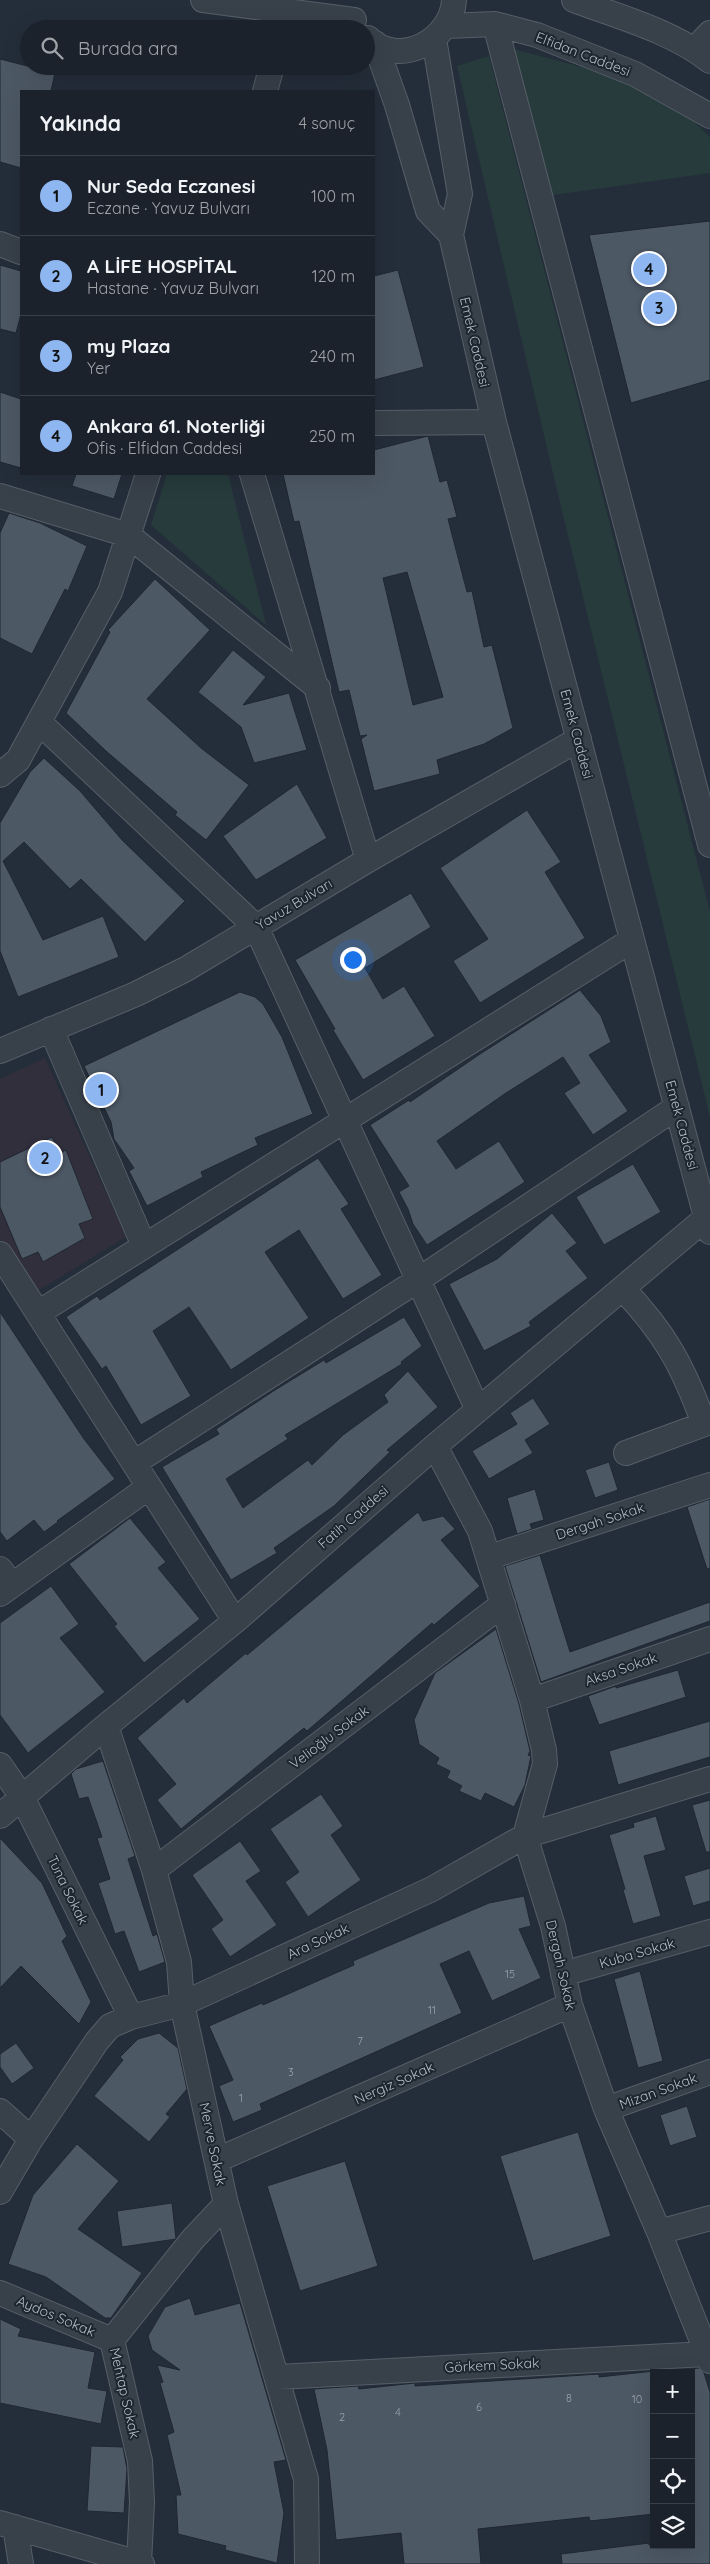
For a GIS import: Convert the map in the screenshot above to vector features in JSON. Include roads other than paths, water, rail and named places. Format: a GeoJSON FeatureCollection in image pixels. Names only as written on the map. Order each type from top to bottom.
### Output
{"type":"FeatureCollection","features":[{"type":"Feature","properties":{"kind":"street"},"geometry":{"type":"LineString","coordinates":[[203,0],[284,20]]}},
{"type":"Feature","properties":{"kind":"street","name":"Emek Caddesi"},"geometry":{"type":"LineString","coordinates":[[454,0],[454,9],[440,32],[460,194],[451,234],[494,422],[578,739],[677,1107],[704,1184],[708,1225]]}},
{"type":"Feature","properties":{"kind":"street"},"geometry":{"type":"LineString","coordinates":[[574,0],[705,48]]}},
{"type":"Feature","properties":{"kind":"street"},"geometry":{"type":"LineString","coordinates":[[495,24],[710,845]]}},
{"type":"Feature","properties":{"kind":"street","name":"Elfidan Caddesi"},"geometry":{"type":"LineString","coordinates":[[440,32],[495,24],[537,35],[635,74],[710,116]]}},
{"type":"Feature","properties":{"kind":"street"},"geometry":{"type":"LineString","coordinates":[[375,39],[386,49],[403,51],[420,48],[440,32]]}},
{"type":"Feature","properties":{"kind":"street"},"geometry":{"type":"LineString","coordinates":[[375,58],[397,105],[428,211],[451,234]]}},
{"type":"Feature","properties":{"kind":"street"},"geometry":{"type":"LineString","coordinates":[[265,90],[269,75]]}},
{"type":"Feature","properties":{"kind":"street"},"geometry":{"type":"LineString","coordinates":[[0,244],[20,252]]}},
{"type":"Feature","properties":{"kind":"street"},"geometry":{"type":"LineString","coordinates":[[375,423],[494,422]]}},
{"type":"Feature","properties":{"kind":"street"},"geometry":{"type":"LineString","coordinates":[[0,776],[18,760],[110,592],[148,475]]}},
{"type":"Feature","properties":{"kind":"street"},"geometry":{"type":"LineString","coordinates":[[252,475],[318,688],[368,860]]}},
{"type":"Feature","properties":{"kind":"street"},"geometry":{"type":"LineString","coordinates":[[0,496],[128,536],[318,688]]}},
{"type":"Feature","properties":{"kind":"street"},"geometry":{"type":"LineString","coordinates":[[39,722],[256,927],[478,1410]]}},
{"type":"Feature","properties":{"kind":"street","name":"Yavuz Bulvarı"},"geometry":{"type":"LineString","coordinates":[[0,1051],[152,986],[186,969],[368,860],[578,739]]}},
{"type":"Feature","properties":{"kind":"street"},"geometry":{"type":"LineString","coordinates":[[38,1313],[632,940]]}},
{"type":"Feature","properties":{"kind":"street"},"geometry":{"type":"LineString","coordinates":[[51,1029],[144,1246]]}},
{"type":"Feature","properties":{"kind":"street"},"geometry":{"type":"LineString","coordinates":[[134,1463],[418,1280],[677,1107]]}},
{"type":"Feature","properties":{"kind":"street","name":"Fatih Caddesi"},"geometry":{"type":"LineString","coordinates":[[1,1813],[235,1621],[434,1446],[623,1288],[708,1225]]}},
{"type":"Feature","properties":{"kind":"street"},"geometry":{"type":"LineString","coordinates":[[0,1254],[235,1621]]}},
{"type":"Feature","properties":{"kind":"street"},"geometry":{"type":"LineString","coordinates":[[623,1288],[650,1319],[676,1357],[707,1423],[626,1453]]}},
{"type":"Feature","properties":{"kind":"street"},"geometry":{"type":"LineString","coordinates":[[434,1446],[476,1523],[490,1557],[532,1700],[544,1750],[545,1764],[525,1836]]}},
{"type":"Feature","properties":{"kind":"street","name":"Dergah Sokak"},"geometry":{"type":"LineString","coordinates":[[490,1557],[710,1485]]}},
{"type":"Feature","properties":{"kind":"street"},"geometry":{"type":"LineString","coordinates":[[4,1583],[149,1487]]}},
{"type":"Feature","properties":{"kind":"street","name":"Velioğlu Sokak"},"geometry":{"type":"LineString","coordinates":[[154,1870],[503,1604]]}},
{"type":"Feature","properties":{"kind":"street","name":"Aksa Sokak"},"geometry":{"type":"LineString","coordinates":[[532,1700],[710,1639]]}},
{"type":"Feature","properties":{"kind":"street","name":"Merve Sokak"},"geometry":{"type":"LineString","coordinates":[[106,1726],[154,1870],[179,1962],[182,2004],[218,2160],[226,2204],[278,2377],[306,2479],[307,2564]]}},
{"type":"Feature","properties":{"kind":"street","name":"Tuna Sokak"},"geometry":{"type":"LineString","coordinates":[[0,1765],[22,1797],[131,2017]]}},
{"type":"Feature","properties":{"kind":"street","name":"Ara Sokak"},"geometry":{"type":"LineString","coordinates":[[0,2192],[31,2139],[97,2041],[110,2026],[131,2017],[182,2004],[432,1889],[525,1836],[710,1779]]}},
{"type":"Feature","properties":{"kind":"street","name":"Dergah Sokak"},"geometry":{"type":"LineString","coordinates":[[525,1836],[554,1926],[570,2005],[606,2110],[659,2232],[708,2358]]}},
{"type":"Feature","properties":{"kind":"street","name":"Kuba Sokak"},"geometry":{"type":"LineString","coordinates":[[563,1974],[710,1932]]}},
{"type":"Feature","properties":{"kind":"street","name":"Nergiz Sokak"},"geometry":{"type":"LineString","coordinates":[[218,2160],[570,2005]]}},
{"type":"Feature","properties":{"kind":"street","name":"Mizan Sokak"},"geometry":{"type":"LineString","coordinates":[[606,2110],[710,2072]]}},
{"type":"Feature","properties":{"kind":"street"},"geometry":{"type":"LineString","coordinates":[[0,2111],[31,2139]]}},
{"type":"Feature","properties":{"kind":"street","name":"Mehtap Sokak"},"geometry":{"type":"LineString","coordinates":[[140,2564],[142,2502],[140,2462],[112,2340],[193,2239],[226,2204]]}},
{"type":"Feature","properties":{"kind":"street"},"geometry":{"type":"LineString","coordinates":[[659,2232],[710,2218]]}},
{"type":"Feature","properties":{"kind":"street","name":"Aydos Sokak"},"geometry":{"type":"LineString","coordinates":[[0,2293],[112,2340]]}},
{"type":"Feature","properties":{"kind":"street","name":"Görkem Sokak"},"geometry":{"type":"LineString","coordinates":[[278,2377],[708,2358]]}},
{"type":"Feature","properties":{"kind":"street"},"geometry":{"type":"LineString","coordinates":[[8,2525],[140,2564]]}},
{"type":"Feature","properties":{"kind":"street"},"geometry":{"type":"LineString","coordinates":[[8,2525],[21,2564]]}},
{"type":"Feature","properties":{"kind":"place","name":"Ankara 61. Noterliği"},"geometry":{"type":"Point","coordinates":[649,269]}},
{"type":"Feature","properties":{"kind":"place","name":"my Plaza"},"geometry":{"type":"Point","coordinates":[659,308]}},
{"type":"Feature","properties":{"kind":"place","name":"Nur Seda Eczanesi"},"geometry":{"type":"Point","coordinates":[101,1090]}},
{"type":"Feature","properties":{"kind":"place","name":"A LİFE HOSPİTAL"},"geometry":{"type":"Point","coordinates":[45,1158]}}]}
